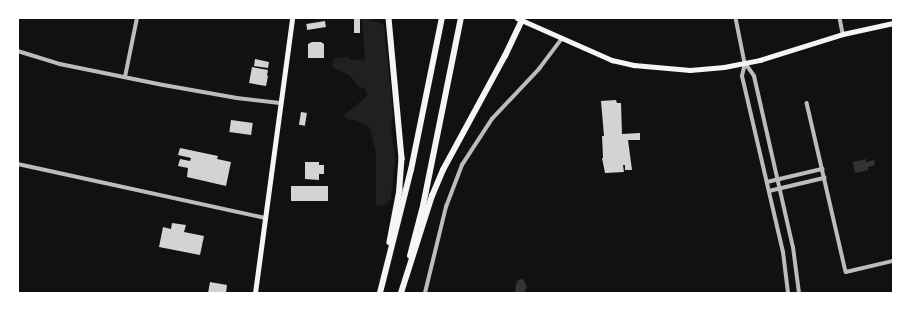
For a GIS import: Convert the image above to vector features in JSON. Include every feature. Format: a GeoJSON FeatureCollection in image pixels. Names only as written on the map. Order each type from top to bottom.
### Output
{"type":"FeatureCollection","features":[{"type":"Feature","properties":{"kind":"highway"},"geometry":{"type":"LineString","coordinates":[[384,278],[400,190],[402,158],[389,18]]}},
{"type":"Feature","properties":{"kind":"highway"},"geometry":{"type":"LineString","coordinates":[[380,293],[411,170],[442,18]]}},
{"type":"Feature","properties":{"kind":"highway"},"geometry":{"type":"LineString","coordinates":[[400,293],[422,206],[461,18]]}},
{"type":"Feature","properties":{"kind":"highway"},"geometry":{"type":"LineString","coordinates":[[400,293],[432,196],[443,170],[521,19]]}},
{"type":"Feature","properties":{"kind":"main road"},"geometry":{"type":"LineString","coordinates":[[254,293],[292,18]]}},
{"type":"Feature","properties":{"kind":"main road"},"geometry":{"type":"LineString","coordinates":[[521,19],[562,39],[612,60],[634,65],[660,68],[704,70],[745,63],[843,34],[893,23]]}},
{"type":"Feature","properties":{"kind":"street"},"geometry":{"type":"LineString","coordinates":[[125,77],[137,18]]}},
{"type":"Feature","properties":{"kind":"street"},"geometry":{"type":"LineString","coordinates":[[736,18],[745,63],[754,76],[780,188],[793,247],[799,293]]}},
{"type":"Feature","properties":{"kind":"street"},"geometry":{"type":"LineString","coordinates":[[840,18],[843,34]]}},
{"type":"Feature","properties":{"kind":"street"},"geometry":{"type":"LineString","coordinates":[[425,293],[446,207],[462,165],[492,120],[539,69],[562,39]]}},
{"type":"Feature","properties":{"kind":"street"},"geometry":{"type":"LineString","coordinates":[[18,51],[60,64],[125,77],[237,98],[280,103]]}},
{"type":"Feature","properties":{"kind":"street"},"geometry":{"type":"LineString","coordinates":[[745,63],[742,76],[783,252],[788,293]]}},
{"type":"Feature","properties":{"kind":"street"},"geometry":{"type":"LineString","coordinates":[[807,103],[846,272],[893,261]]}},
{"type":"Feature","properties":{"kind":"street"},"geometry":{"type":"LineString","coordinates":[[18,164],[265,218]]}},
{"type":"Feature","properties":{"kind":"street"},"geometry":{"type":"LineString","coordinates":[[767,182],[822,169]]}},
{"type":"Feature","properties":{"kind":"street"},"geometry":{"type":"LineString","coordinates":[[769,191],[824,178]]}},
{"type":"Feature","properties":{"kind":"shaded area"},"geometry":{"type":"Polygon","coordinates":[[[362,18],[373,18],[371,22],[378,22],[384,25],[393,114],[391,127],[395,158],[391,199],[388,203],[381,206],[376,205],[376,153],[370,128],[357,121],[345,118],[344,115],[366,97],[367,92],[364,88],[359,87],[349,75],[334,68],[332,65],[333,59],[338,58],[349,57],[350,60],[365,59],[362,18]]]}},
{"type":"Feature","properties":{"kind":"shaded area"},"geometry":{"type":"Polygon","coordinates":[[[866,159],[866,162],[874,160],[875,165],[868,167],[868,170],[855,173],[853,162],[866,159]]]}},
{"type":"Feature","properties":{"kind":"shaded area"},"geometry":{"type":"Polygon","coordinates":[[[523,279],[527,287],[524,293],[515,293],[518,280],[523,279]]]}},
{"type":"Feature","properties":{"kind":"building"},"geometry":{"type":"Polygon","coordinates":[[[354,18],[360,18],[360,33],[354,33],[354,18]]]}},
{"type":"Feature","properties":{"kind":"building"},"geometry":{"type":"Polygon","coordinates":[[[325,21],[326,27],[307,30],[306,24],[325,21]]]}},
{"type":"Feature","properties":{"kind":"building"},"geometry":{"type":"Polygon","coordinates":[[[312,42],[321,42],[324,44],[324,58],[308,58],[308,44],[312,42]]]}},
{"type":"Feature","properties":{"kind":"building"},"geometry":{"type":"Polygon","coordinates":[[[255,59],[269,62],[268,68],[254,66],[255,59]]]}},
{"type":"Feature","properties":{"kind":"building"},"geometry":{"type":"Polygon","coordinates":[[[252,67],[268,70],[266,86],[249,83],[252,67]]]}},
{"type":"Feature","properties":{"kind":"building"},"geometry":{"type":"Polygon","coordinates":[[[616,100],[617,103],[621,103],[622,134],[640,133],[640,140],[628,140],[632,170],[625,170],[625,165],[623,165],[624,172],[605,173],[602,158],[602,136],[604,136],[601,101],[616,100]]]}},
{"type":"Feature","properties":{"kind":"building"},"geometry":{"type":"Polygon","coordinates":[[[301,112],[307,113],[305,126],[299,125],[301,112]]]}},
{"type":"Feature","properties":{"kind":"building"},"geometry":{"type":"Polygon","coordinates":[[[231,120],[253,123],[251,135],[229,132],[231,120]]]}},
{"type":"Feature","properties":{"kind":"building"},"geometry":{"type":"Polygon","coordinates":[[[180,148],[218,156],[217,159],[231,162],[226,186],[187,177],[188,168],[178,166],[180,159],[190,161],[191,158],[178,155],[180,148]]]}},
{"type":"Feature","properties":{"kind":"building"},"geometry":{"type":"Polygon","coordinates":[[[305,162],[319,162],[319,165],[324,165],[324,174],[319,174],[319,180],[305,179],[305,162]]]}},
{"type":"Feature","properties":{"kind":"building"},"geometry":{"type":"Polygon","coordinates":[[[291,186],[328,186],[328,201],[291,201],[291,186]]]}},
{"type":"Feature","properties":{"kind":"building"},"geometry":{"type":"Polygon","coordinates":[[[172,223],[186,225],[184,232],[204,236],[200,255],[159,247],[163,227],[171,229],[172,223]]]}},
{"type":"Feature","properties":{"kind":"building"},"geometry":{"type":"Polygon","coordinates":[[[210,282],[227,285],[226,293],[208,293],[210,282]]]}}]}
